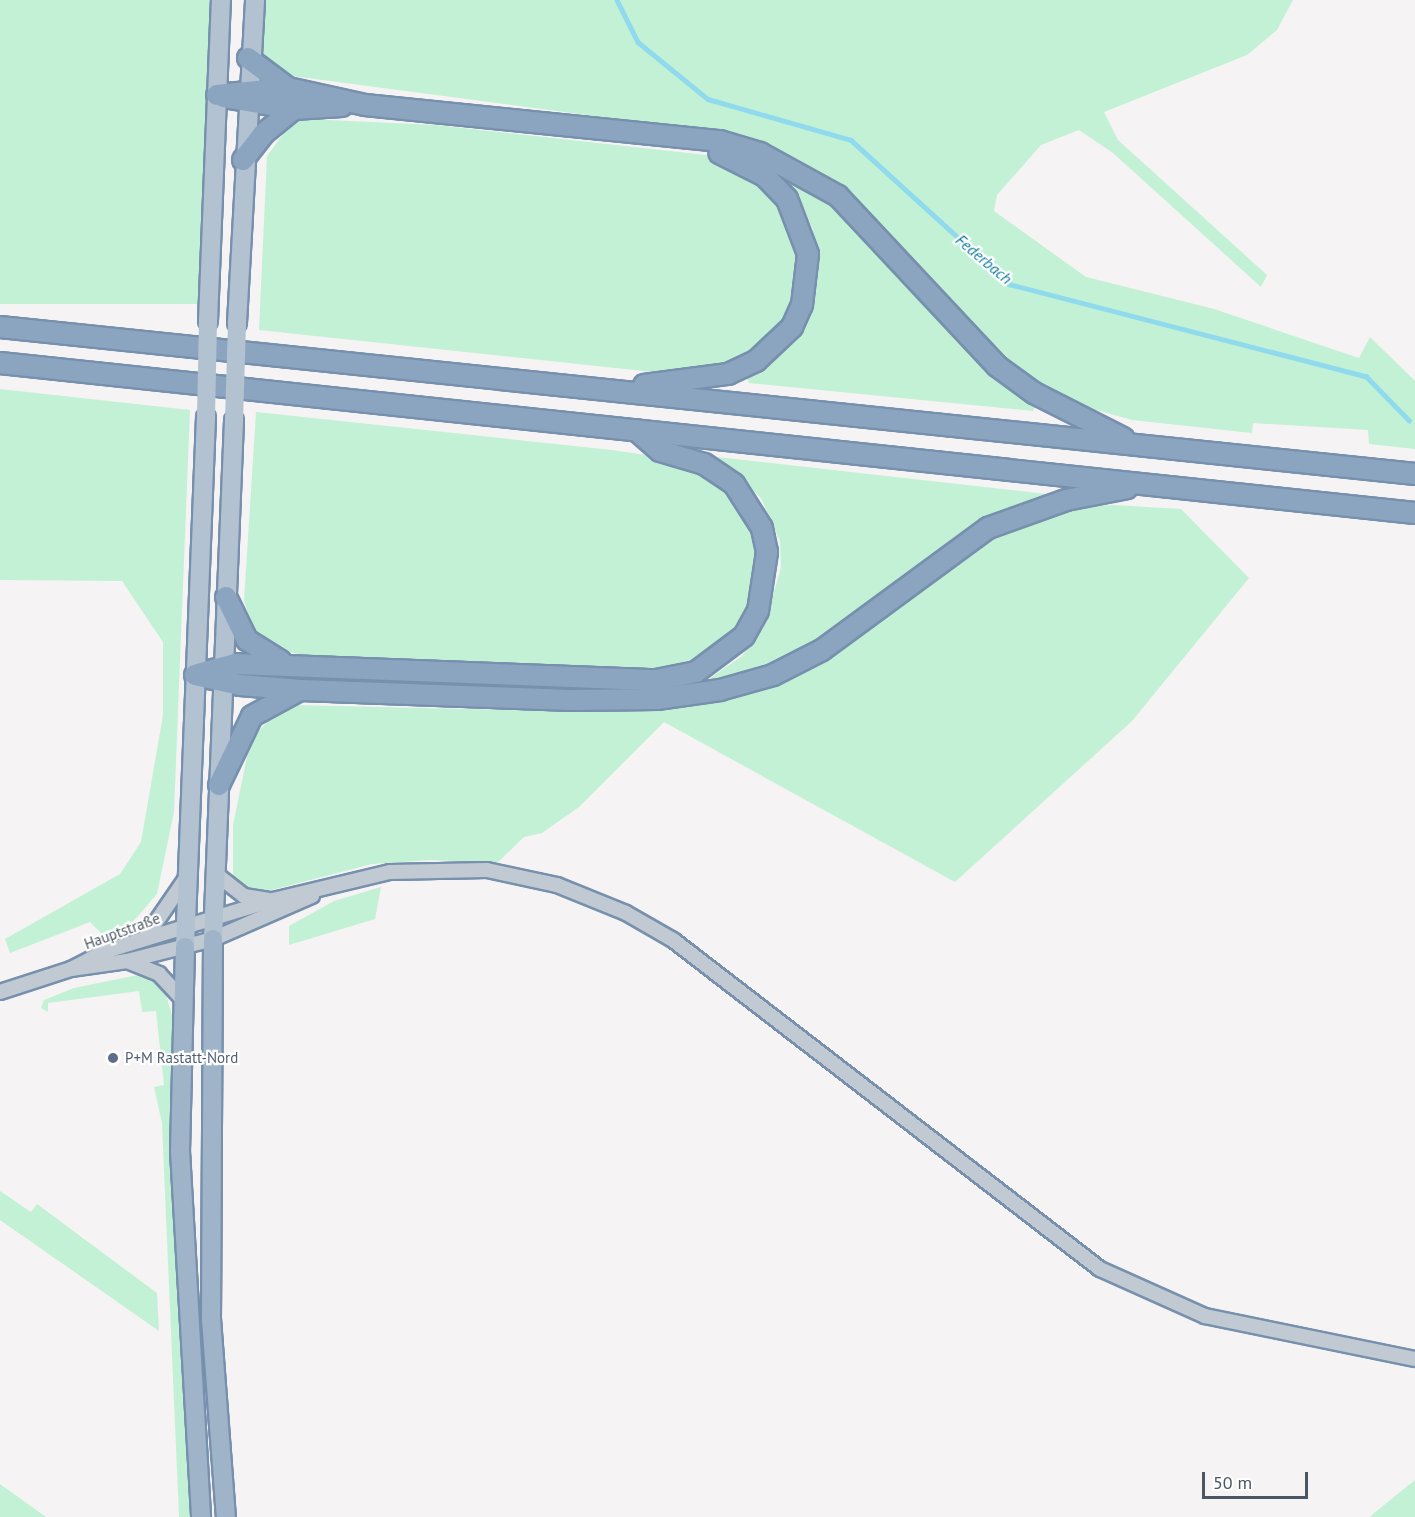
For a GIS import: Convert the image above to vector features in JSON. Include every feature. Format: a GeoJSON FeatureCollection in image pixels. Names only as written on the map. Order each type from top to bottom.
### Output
{"type":"FeatureCollection","features":[{"type":"Feature","properties":{"kind":"highway"},"geometry":{"type":"LineString","coordinates":[[249,58],[288,88]]}},
{"type":"Feature","properties":{"kind":"highway"},"geometry":{"type":"LineString","coordinates":[[246,97],[288,88],[365,105],[720,141],[804,173],[860,217],[997,366],[1034,393],[1136,445]]}},
{"type":"Feature","properties":{"kind":"highway"},"geometry":{"type":"LineString","coordinates":[[217,95],[246,97],[294,109],[365,105]]}},
{"type":"Feature","properties":{"kind":"highway"},"geometry":{"type":"LineString","coordinates":[[243,160],[263,134],[294,109]]}},
{"type":"Feature","properties":{"kind":"highway"},"geometry":{"type":"LineString","coordinates":[[604,390],[728,374],[756,360],[792,327],[808,278],[802,227],[787,200],[765,176],[712,151],[658,136]]}},
{"type":"Feature","properties":{"kind":"highway"},"geometry":{"type":"LineString","coordinates":[[0,327],[1415,474]]}},
{"type":"Feature","properties":{"kind":"highway"},"geometry":{"type":"LineString","coordinates":[[0,363],[1415,513]]}},
{"type":"Feature","properties":{"kind":"highway"},"geometry":{"type":"LineString","coordinates":[[195,675],[301,668],[656,680],[696,672],[719,659],[744,636],[758,611],[766,573],[762,528],[734,484],[704,464],[660,451],[636,430]]}},
{"type":"Feature","properties":{"kind":"highway"},"geometry":{"type":"LineString","coordinates":[[223,674],[301,690],[571,699],[657,699],[720,690],[773,675],[822,650],[988,528],[1066,500],[1147,484]]}},
{"type":"Feature","properties":{"kind":"highway"},"geometry":{"type":"LineString","coordinates":[[226,597],[257,651],[301,668]]}},
{"type":"Feature","properties":{"kind":"highway"},"geometry":{"type":"LineString","coordinates":[[219,785],[252,716],[301,690]]}},
{"type":"Feature","properties":{"kind":"highway"},"geometry":{"type":"LineString","coordinates":[[213,939],[211,1319],[226,1517]]}},
{"type":"Feature","properties":{"kind":"highway"},"geometry":{"type":"LineString","coordinates":[[185,947],[180,1151],[201,1517]]}},
{"type":"Feature","properties":{"kind":"main road"},"geometry":{"type":"LineString","coordinates":[[185,947],[221,0]]}},
{"type":"Feature","properties":{"kind":"main road"},"geometry":{"type":"LineString","coordinates":[[213,939],[243,160],[255,0]]}},
{"type":"Feature","properties":{"kind":"street"},"geometry":{"type":"LineString","coordinates":[[216,874],[244,896],[273,900],[390,872],[488,870],[557,885],[626,913],[716,971],[1100,1269],[1205,1316],[1415,1359]]}},
{"type":"Feature","properties":{"kind":"street"},"geometry":{"type":"LineString","coordinates":[[145,939],[188,875]]}},
{"type":"Feature","properties":{"kind":"street","name":"Hauptstraße"},"geometry":{"type":"LineString","coordinates":[[71,969],[127,961],[213,939],[327,888]]}},
{"type":"Feature","properties":{"kind":"street","name":"Hauptstraße"},"geometry":{"type":"LineString","coordinates":[[0,992],[71,969],[145,939],[214,920],[273,900]]}},
{"type":"Feature","properties":{"kind":"street"},"geometry":{"type":"LineString","coordinates":[[127,961],[159,974],[184,1000]]}},
{"type":"Feature","properties":{"kind":"green space"},"geometry":{"type":"Polygon","coordinates":[[[0,0],[209,0],[209,304],[0,304],[0,0]]]}},
{"type":"Feature","properties":{"kind":"green space"},"geometry":{"type":"Polygon","coordinates":[[[261,0],[1293,0],[1277,30],[1247,55],[1104,112],[1118,140],[1267,275],[1261,287],[1113,153],[1079,130],[1041,145],[997,195],[994,211],[1086,277],[1214,309],[1359,358],[1370,337],[1415,381],[1415,449],[1369,444],[1368,430],[1253,423],[1252,433],[1132,420],[1075,404],[1041,387],[992,348],[870,215],[829,180],[772,148],[723,133],[277,74],[261,60],[258,46],[261,0]]]}},
{"type":"Feature","properties":{"kind":"green space"},"geometry":{"type":"Polygon","coordinates":[[[306,119],[435,125],[715,156],[755,175],[782,204],[800,246],[797,292],[779,329],[752,355],[716,371],[681,375],[259,330],[267,156],[292,122],[306,119]]]}},
{"type":"Feature","properties":{"kind":"green space"},"geometry":{"type":"Polygon","coordinates":[[[763,165],[823,194],[1036,403],[1033,411],[749,383],[746,375],[776,357],[797,332],[817,272],[813,229],[801,205],[763,165]]]}},
{"type":"Feature","properties":{"kind":"green space"},"geometry":{"type":"Polygon","coordinates":[[[0,389],[190,410],[174,812],[157,894],[130,925],[103,935],[90,922],[10,953],[5,939],[120,874],[141,842],[163,715],[163,642],[122,581],[0,580],[0,389]]]}},
{"type":"Feature","properties":{"kind":"green space"},"geometry":{"type":"Polygon","coordinates":[[[256,412],[612,450],[667,458],[709,473],[732,491],[751,517],[761,569],[745,622],[705,661],[648,674],[325,659],[268,648],[256,638],[244,601],[256,412]]]}},
{"type":"Feature","properties":{"kind":"green space"},"geometry":{"type":"Polygon","coordinates":[[[717,457],[1055,495],[983,522],[812,646],[775,665],[706,681],[742,656],[763,628],[781,568],[780,541],[761,498],[717,457]]]}},
{"type":"Feature","properties":{"kind":"green space"},"geometry":{"type":"Polygon","coordinates":[[[1113,505],[1181,509],[1249,578],[1132,721],[955,882],[664,722],[579,807],[542,833],[524,837],[497,863],[430,860],[372,864],[260,893],[244,889],[233,877],[233,825],[250,742],[274,713],[293,705],[596,712],[665,707],[771,684],[936,570],[1014,524],[1061,509],[1113,505]]]}},
{"type":"Feature","properties":{"kind":"green space"},"geometry":{"type":"Polygon","coordinates":[[[381,887],[375,919],[289,945],[289,926],[334,901],[381,887]]]}},
{"type":"Feature","properties":{"kind":"green space"},"geometry":{"type":"Polygon","coordinates":[[[138,975],[163,984],[173,1019],[172,1149],[192,1517],[179,1517],[162,1123],[154,1087],[164,1085],[156,1011],[142,1012],[139,991],[48,1003],[48,1012],[41,1008],[44,1000],[74,988],[138,975]]]}},
{"type":"Feature","properties":{"kind":"green space"},"geometry":{"type":"Polygon","coordinates":[[[0,1191],[31,1212],[37,1204],[157,1293],[159,1331],[0,1220],[0,1191]]]}},
{"type":"Feature","properties":{"kind":"green space"},"geometry":{"type":"Polygon","coordinates":[[[1415,1480],[1415,1517],[1370,1517],[1373,1514],[1415,1480]]]}},
{"type":"Feature","properties":{"kind":"green space"},"geometry":{"type":"Polygon","coordinates":[[[0,1484],[46,1517],[0,1517],[0,1484]]]}},
{"type":"Feature","properties":{"kind":"waterway","name":"Federbach"},"geometry":{"type":"LineString","coordinates":[[617,0],[638,42],[708,99],[851,140],[1009,284],[1366,376],[1409,420]]}},
{"type":"Feature","properties":{"kind":"place","name":"P+M Rastatt-Nord"},"geometry":{"type":"Point","coordinates":[113,1058]}}]}
